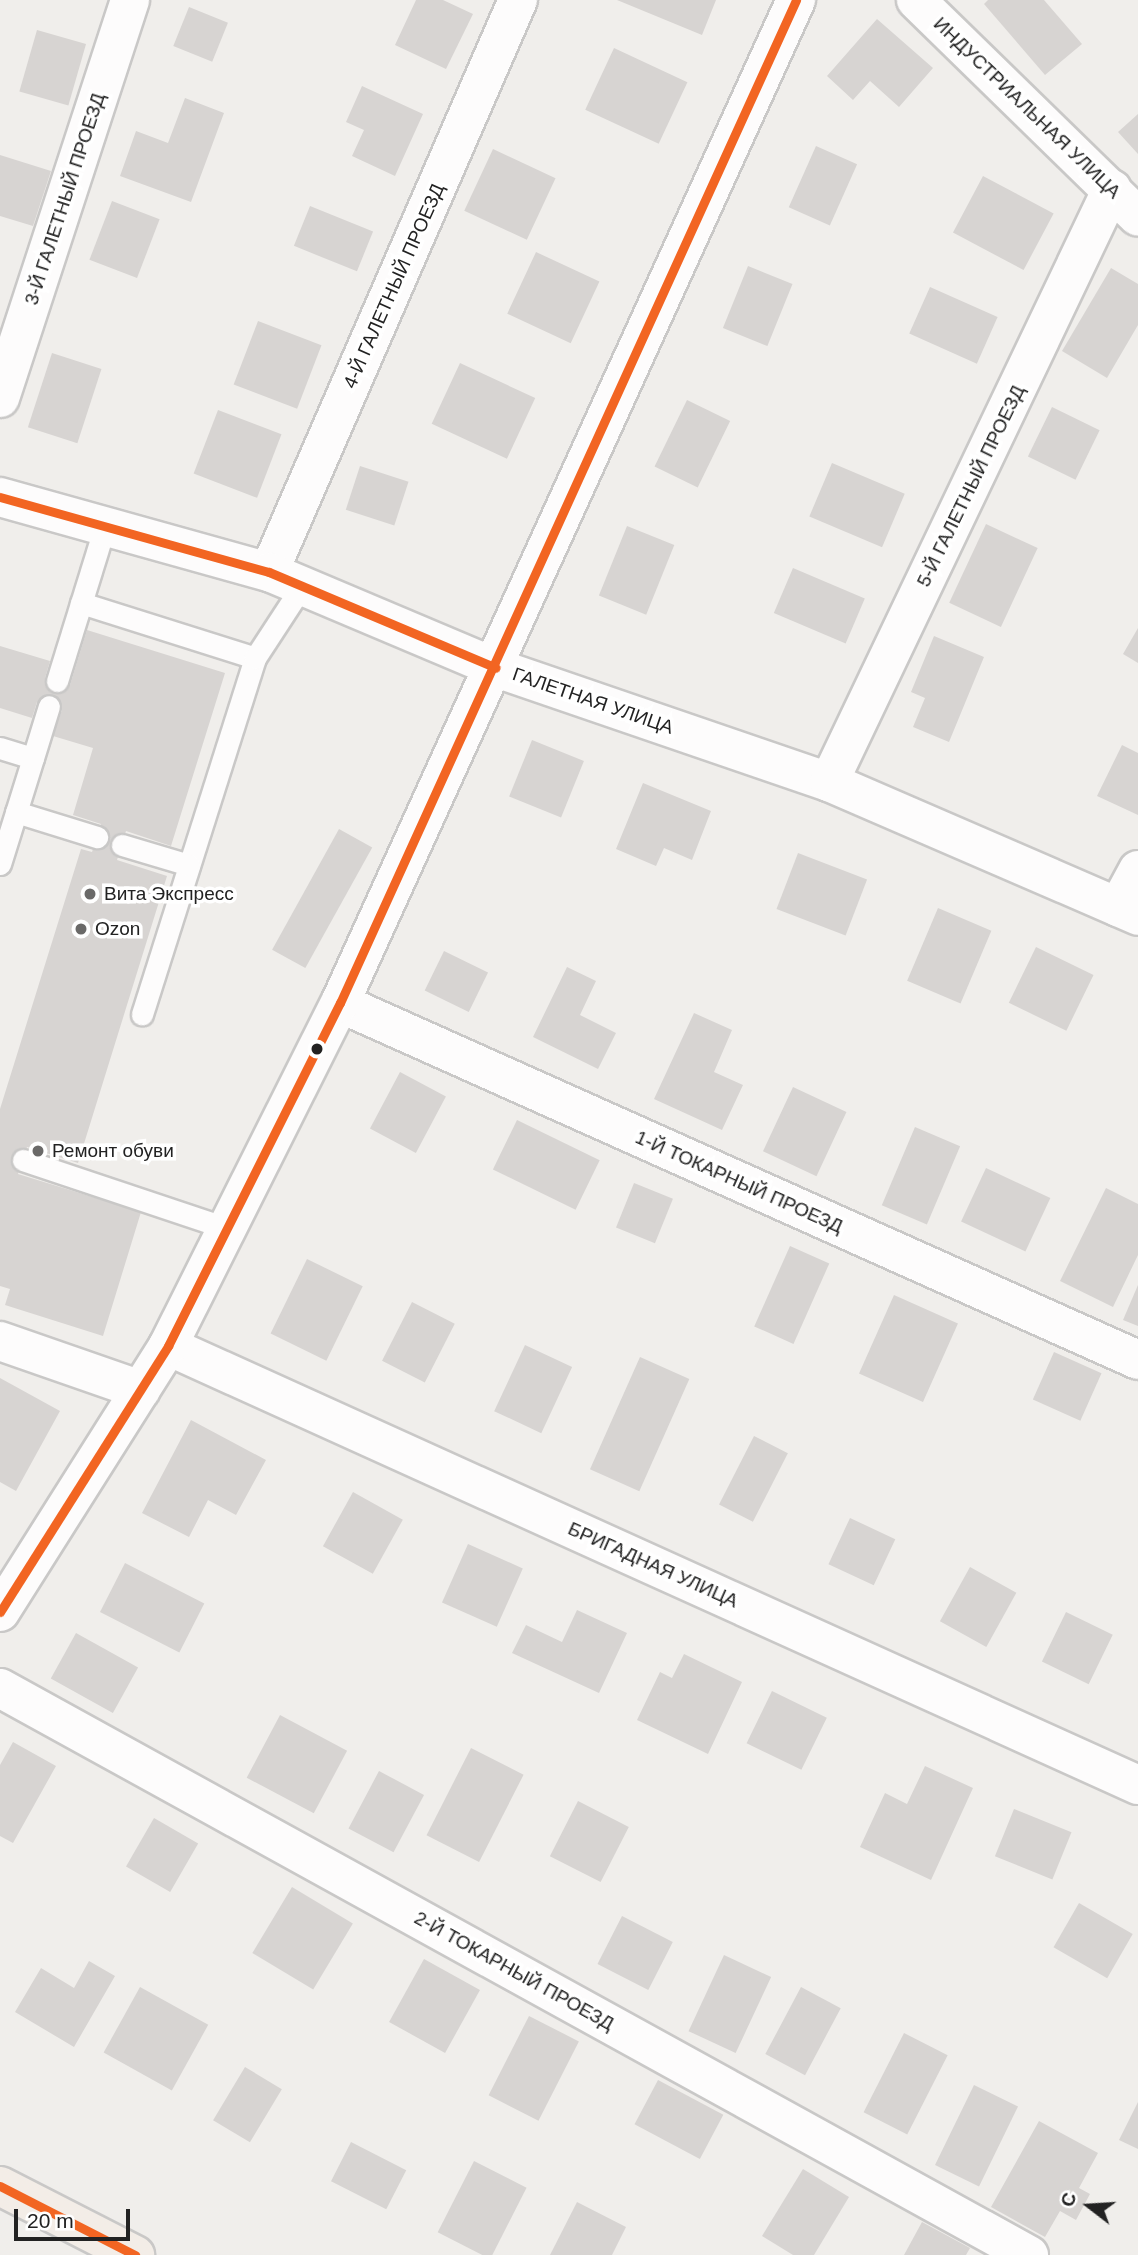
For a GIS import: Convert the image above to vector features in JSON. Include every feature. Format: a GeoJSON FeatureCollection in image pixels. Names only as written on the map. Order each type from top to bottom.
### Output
{"type":"FeatureCollection","features":[{"type":"Feature","properties":{"kind":"main road"},"geometry":{"type":"LineString","coordinates":[[0,2186],[133,2255]]}},
{"type":"Feature","properties":{"kind":"street","name":"3-Й ГАЛЕТНЫЙ ПРОЕЗД"},"geometry":{"type":"LineString","coordinates":[[0,398],[130,0]]}},
{"type":"Feature","properties":{"kind":"street","name":"4-Й ГАЛЕТНЫЙ ПРОЕЗД"},"geometry":{"type":"LineString","coordinates":[[286,579],[518,0]]}},
{"type":"Feature","properties":{"kind":"street"},"geometry":{"type":"LineString","coordinates":[[0,1612],[168,1346],[340,1003],[496,668],[796,0]]}},
{"type":"Feature","properties":{"kind":"street","name":"ИНДУСТРИАЛЬНАЯ УЛИЦА"},"geometry":{"type":"LineString","coordinates":[[916,0],[1138,217]]}},
{"type":"Feature","properties":{"kind":"street","name":"5-Й ГАЛЕТНЫЙ ПРОЕЗД"},"geometry":{"type":"LineString","coordinates":[[829,782],[1112,190]]}},
{"type":"Feature","properties":{"kind":"street","name":"ГАЛЕТНАЯ УЛИЦА"},"geometry":{"type":"LineString","coordinates":[[0,497],[106,523],[286,579],[496,668],[829,782],[1128,912]]}},
{"type":"Feature","properties":{"kind":"street"},"geometry":{"type":"LineString","coordinates":[[1128,912],[1138,870]]}},
{"type":"Feature","properties":{"kind":"street","name":"1-Й ТОКАРНЫЙ ПРОЕЗД"},"geometry":{"type":"LineString","coordinates":[[340,1003],[1138,1360]]}},
{"type":"Feature","properties":{"kind":"street"},"geometry":{"type":"LineString","coordinates":[[0,1341],[141,1390]]}},
{"type":"Feature","properties":{"kind":"street","name":"БРИГАДНАЯ УЛИЦА"},"geometry":{"type":"LineString","coordinates":[[168,1346],[1138,1785]]}},
{"type":"Feature","properties":{"kind":"street","name":"2-Й ТОКАРНЫЙ ПРОЕЗД"},"geometry":{"type":"LineString","coordinates":[[0,1688],[1029,2255]]}},
{"type":"Feature","properties":{"kind":"lane"},"geometry":{"type":"LineString","coordinates":[[57,681],[106,523]]}},
{"type":"Feature","properties":{"kind":"lane"},"geometry":{"type":"LineString","coordinates":[[142,1015],[255,658],[286,579]]}},
{"type":"Feature","properties":{"kind":"lane"},"geometry":{"type":"LineString","coordinates":[[81,603],[255,658]]}},
{"type":"Feature","properties":{"kind":"lane"},"geometry":{"type":"LineString","coordinates":[[0,864],[49,706]]}},
{"type":"Feature","properties":{"kind":"lane"},"geometry":{"type":"LineString","coordinates":[[0,748],[33,758]]}},
{"type":"Feature","properties":{"kind":"lane"},"geometry":{"type":"LineString","coordinates":[[16,812],[97,837]]}},
{"type":"Feature","properties":{"kind":"lane"},"geometry":{"type":"LineString","coordinates":[[122,845],[189,865]]}},
{"type":"Feature","properties":{"kind":"lane"},"geometry":{"type":"LineString","coordinates":[[23,1160],[226,1228]]}},
{"type":"Feature","properties":{"kind":"building"},"geometry":{"type":"Polygon","coordinates":[[[416,0],[443,0],[473,14],[446,69],[395,45],[416,0]]]}},
{"type":"Feature","properties":{"kind":"building"},"geometry":{"type":"Polygon","coordinates":[[[617,0],[716,0],[702,35],[617,0]]]}},
{"type":"Feature","properties":{"kind":"building"},"geometry":{"type":"Polygon","coordinates":[[[988,0],[1044,0],[1082,44],[1045,75],[984,4],[988,0]]]}},
{"type":"Feature","properties":{"kind":"building"},"geometry":{"type":"Polygon","coordinates":[[[189,7],[228,23],[212,62],[173,46],[189,7]]]}},
{"type":"Feature","properties":{"kind":"building"},"geometry":{"type":"Polygon","coordinates":[[[877,19],[933,68],[899,107],[870,81],[853,100],[827,76],[877,19]]]}},
{"type":"Feature","properties":{"kind":"building"},"geometry":{"type":"Polygon","coordinates":[[[37,30],[86,44],[68,106],[19,92],[37,30]]]}},
{"type":"Feature","properties":{"kind":"building"},"geometry":{"type":"Polygon","coordinates":[[[614,48],[687,82],[659,144],[585,110],[614,48]]]}},
{"type":"Feature","properties":{"kind":"building"},"geometry":{"type":"Polygon","coordinates":[[[362,86],[423,114],[395,176],[352,156],[364,130],[346,122],[362,86]]]}},
{"type":"Feature","properties":{"kind":"building"},"geometry":{"type":"Polygon","coordinates":[[[185,98],[224,113],[191,202],[120,176],[136,131],[168,143],[185,98]]]}},
{"type":"Feature","properties":{"kind":"building"},"geometry":{"type":"Polygon","coordinates":[[[1138,114],[1138,154],[1118,132],[1138,114]]]}},
{"type":"Feature","properties":{"kind":"building"},"geometry":{"type":"Polygon","coordinates":[[[816,146],[857,164],[830,226],[789,207],[816,146]]]}},
{"type":"Feature","properties":{"kind":"building"},"geometry":{"type":"Polygon","coordinates":[[[493,149],[556,178],[527,240],[464,211],[493,149]]]}},
{"type":"Feature","properties":{"kind":"building"},"geometry":{"type":"Polygon","coordinates":[[[0,155],[51,171],[33,226],[0,216],[0,155]]]}},
{"type":"Feature","properties":{"kind":"building"},"geometry":{"type":"Polygon","coordinates":[[[983,176],[1054,214],[1024,270],[953,233],[983,176]]]}},
{"type":"Feature","properties":{"kind":"building"},"geometry":{"type":"Polygon","coordinates":[[[112,201],[160,219],[137,278],[89,260],[112,201]]]}},
{"type":"Feature","properties":{"kind":"building"},"geometry":{"type":"Polygon","coordinates":[[[310,206],[373,231],[357,271],[294,246],[310,206]]]}},
{"type":"Feature","properties":{"kind":"building"},"geometry":{"type":"Polygon","coordinates":[[[536,252],[599,282],[571,343],[507,314],[536,252]]]}},
{"type":"Feature","properties":{"kind":"building"},"geometry":{"type":"Polygon","coordinates":[[[748,266],[793,284],[767,346],[723,328],[748,266]]]}},
{"type":"Feature","properties":{"kind":"building"},"geometry":{"type":"Polygon","coordinates":[[[1111,268],[1138,284],[1138,325],[1107,378],[1062,351],[1111,268]]]}},
{"type":"Feature","properties":{"kind":"building"},"geometry":{"type":"Polygon","coordinates":[[[930,287],[998,317],[977,364],[909,334],[930,287]]]}},
{"type":"Feature","properties":{"kind":"building"},"geometry":{"type":"Polygon","coordinates":[[[258,321],[321,345],[297,409],[234,384],[258,321]]]}},
{"type":"Feature","properties":{"kind":"building"},"geometry":{"type":"Polygon","coordinates":[[[52,353],[101,369],[77,443],[28,427],[52,353]]]}},
{"type":"Feature","properties":{"kind":"building"},"geometry":{"type":"Polygon","coordinates":[[[460,363],[535,398],[507,459],[432,424],[460,363]]]}},
{"type":"Feature","properties":{"kind":"building"},"geometry":{"type":"Polygon","coordinates":[[[687,400],[730,421],[698,488],[655,467],[687,400]]]}},
{"type":"Feature","properties":{"kind":"building"},"geometry":{"type":"Polygon","coordinates":[[[1052,407],[1100,430],[1076,480],[1028,456],[1052,407]]]}},
{"type":"Feature","properties":{"kind":"building"},"geometry":{"type":"Polygon","coordinates":[[[218,410],[281,434],[257,498],[194,473],[218,410]]]}},
{"type":"Feature","properties":{"kind":"building"},"geometry":{"type":"Polygon","coordinates":[[[832,463],[905,494],[882,547],[809,516],[832,463]]]}},
{"type":"Feature","properties":{"kind":"building"},"geometry":{"type":"Polygon","coordinates":[[[360,466],[409,482],[394,526],[346,510],[360,466]]]}},
{"type":"Feature","properties":{"kind":"building"},"geometry":{"type":"Polygon","coordinates":[[[986,524],[1038,548],[1001,627],[949,603],[986,524]]]}},
{"type":"Feature","properties":{"kind":"building"},"geometry":{"type":"Polygon","coordinates":[[[627,526],[674,545],[646,615],[599,596],[627,526]]]}},
{"type":"Feature","properties":{"kind":"building"},"geometry":{"type":"Polygon","coordinates":[[[793,568],[865,598],[846,644],[774,613],[793,568]]]}},
{"type":"Feature","properties":{"kind":"building"},"geometry":{"type":"Polygon","coordinates":[[[1138,628],[1138,663],[1123,654],[1138,628]]]}},
{"type":"Feature","properties":{"kind":"building"},"geometry":{"type":"Polygon","coordinates":[[[87,630],[225,673],[171,846],[126,831],[117,860],[167,876],[78,1163],[27,1147],[18,1174],[141,1212],[103,1336],[5,1305],[10,1289],[0,1286],[0,1109],[81,849],[92,852],[101,824],[73,815],[93,748],[53,736],[62,710],[37,702],[32,718],[0,708],[0,646],[50,661],[45,678],[70,685],[87,630]]]}},
{"type":"Feature","properties":{"kind":"building"},"geometry":{"type":"Polygon","coordinates":[[[934,636],[984,657],[949,742],[913,727],[925,698],[911,692],[934,636]]]}},
{"type":"Feature","properties":{"kind":"building"},"geometry":{"type":"Polygon","coordinates":[[[532,740],[584,761],[561,818],[509,797],[532,740]]]}},
{"type":"Feature","properties":{"kind":"building"},"geometry":{"type":"Polygon","coordinates":[[[1122,745],[1138,753],[1138,815],[1097,796],[1122,745]]]}},
{"type":"Feature","properties":{"kind":"building"},"geometry":{"type":"Polygon","coordinates":[[[643,783],[711,811],[692,860],[664,848],[656,866],[616,849],[643,783]]]}},
{"type":"Feature","properties":{"kind":"building"},"geometry":{"type":"Polygon","coordinates":[[[339,829],[372,847],[305,968],[272,950],[339,829]]]}},
{"type":"Feature","properties":{"kind":"building"},"geometry":{"type":"Polygon","coordinates":[[[798,853],[867,880],[846,936],[776,909],[798,853]]]}},
{"type":"Feature","properties":{"kind":"building"},"geometry":{"type":"Polygon","coordinates":[[[938,908],[991,931],[961,1003],[907,981],[938,908]]]}},
{"type":"Feature","properties":{"kind":"building"},"geometry":{"type":"Polygon","coordinates":[[[1036,947],[1094,975],[1066,1031],[1009,1003],[1036,947]]]}},
{"type":"Feature","properties":{"kind":"building"},"geometry":{"type":"Polygon","coordinates":[[[444,951],[488,972],[469,1012],[425,991],[444,951]]]}},
{"type":"Feature","properties":{"kind":"building"},"geometry":{"type":"Polygon","coordinates":[[[567,967],[596,981],[580,1015],[616,1033],[598,1069],[533,1037],[567,967]]]}},
{"type":"Feature","properties":{"kind":"building"},"geometry":{"type":"Polygon","coordinates":[[[694,1013],[732,1030],[714,1072],[743,1085],[722,1130],[654,1099],[694,1013]]]}},
{"type":"Feature","properties":{"kind":"building"},"geometry":{"type":"Polygon","coordinates":[[[400,1072],[446,1096],[416,1153],[370,1129],[400,1072]]]}},
{"type":"Feature","properties":{"kind":"building"},"geometry":{"type":"Polygon","coordinates":[[[793,1087],[846,1112],[816,1176],[763,1151],[793,1087]]]}},
{"type":"Feature","properties":{"kind":"building"},"geometry":{"type":"Polygon","coordinates":[[[517,1120],[600,1160],[576,1210],[493,1169],[517,1120]]]}},
{"type":"Feature","properties":{"kind":"building"},"geometry":{"type":"Polygon","coordinates":[[[915,1127],[960,1146],[927,1224],[882,1205],[915,1127]]]}},
{"type":"Feature","properties":{"kind":"building"},"geometry":{"type":"Polygon","coordinates":[[[986,1168],[1050,1198],[1025,1251],[961,1221],[986,1168]]]}},
{"type":"Feature","properties":{"kind":"building"},"geometry":{"type":"Polygon","coordinates":[[[634,1183],[673,1199],[655,1243],[616,1228],[634,1183]]]}},
{"type":"Feature","properties":{"kind":"building"},"geometry":{"type":"Polygon","coordinates":[[[1106,1188],[1138,1204],[1138,1255],[1113,1307],[1060,1281],[1106,1188]]]}},
{"type":"Feature","properties":{"kind":"building"},"geometry":{"type":"Polygon","coordinates":[[[790,1246],[829,1263],[793,1344],[754,1326],[790,1246]]]}},
{"type":"Feature","properties":{"kind":"building"},"geometry":{"type":"Polygon","coordinates":[[[307,1259],[363,1286],[326,1361],[271,1334],[307,1259]]]}},
{"type":"Feature","properties":{"kind":"building"},"geometry":{"type":"Polygon","coordinates":[[[1138,1285],[1138,1326],[1123,1320],[1138,1285]]]}},
{"type":"Feature","properties":{"kind":"building"},"geometry":{"type":"Polygon","coordinates":[[[894,1295],[958,1323],[923,1402],[859,1374],[894,1295]]]}},
{"type":"Feature","properties":{"kind":"building"},"geometry":{"type":"Polygon","coordinates":[[[412,1302],[455,1324],[425,1383],[382,1361],[412,1302]]]}},
{"type":"Feature","properties":{"kind":"building"},"geometry":{"type":"Polygon","coordinates":[[[525,1345],[572,1367],[541,1433],[494,1411],[525,1345]]]}},
{"type":"Feature","properties":{"kind":"building"},"geometry":{"type":"Polygon","coordinates":[[[1054,1352],[1102,1373],[1080,1421],[1033,1400],[1054,1352]]]}},
{"type":"Feature","properties":{"kind":"building"},"geometry":{"type":"Polygon","coordinates":[[[640,1357],[689,1379],[639,1491],[590,1469],[640,1357]]]}},
{"type":"Feature","properties":{"kind":"building"},"geometry":{"type":"Polygon","coordinates":[[[0,1378],[60,1411],[16,1491],[0,1482],[0,1378]]]}},
{"type":"Feature","properties":{"kind":"building"},"geometry":{"type":"Polygon","coordinates":[[[191,1420],[266,1460],[236,1515],[208,1500],[189,1537],[142,1513],[191,1420]]]}},
{"type":"Feature","properties":{"kind":"building"},"geometry":{"type":"Polygon","coordinates":[[[754,1436],[788,1453],[753,1522],[719,1505],[754,1436]]]}},
{"type":"Feature","properties":{"kind":"building"},"geometry":{"type":"Polygon","coordinates":[[[353,1492],[403,1520],[373,1574],[323,1546],[353,1492]]]}},
{"type":"Feature","properties":{"kind":"building"},"geometry":{"type":"Polygon","coordinates":[[[850,1518],[895,1539],[874,1585],[828,1564],[850,1518]]]}},
{"type":"Feature","properties":{"kind":"building"},"geometry":{"type":"Polygon","coordinates":[[[468,1544],[523,1568],[497,1627],[442,1602],[468,1544]]]}},
{"type":"Feature","properties":{"kind":"building"},"geometry":{"type":"Polygon","coordinates":[[[125,1563],[204,1603],[179,1652],[100,1612],[125,1563]]]}},
{"type":"Feature","properties":{"kind":"building"},"geometry":{"type":"Polygon","coordinates":[[[970,1567],[1016,1593],[986,1647],[940,1621],[970,1567]]]}},
{"type":"Feature","properties":{"kind":"building"},"geometry":{"type":"Polygon","coordinates":[[[577,1610],[627,1633],[599,1693],[512,1653],[526,1625],[562,1642],[577,1610]]]}},
{"type":"Feature","properties":{"kind":"building"},"geometry":{"type":"Polygon","coordinates":[[[1066,1612],[1113,1635],[1089,1684],[1042,1661],[1066,1612]]]}},
{"type":"Feature","properties":{"kind":"building"},"geometry":{"type":"Polygon","coordinates":[[[76,1633],[138,1667],[113,1713],[51,1678],[76,1633]]]}},
{"type":"Feature","properties":{"kind":"building"},"geometry":{"type":"Polygon","coordinates":[[[684,1654],[742,1682],[708,1754],[637,1720],[660,1672],[672,1678],[684,1654]]]}},
{"type":"Feature","properties":{"kind":"building"},"geometry":{"type":"Polygon","coordinates":[[[772,1691],[827,1718],[801,1770],[747,1743],[772,1691]]]}},
{"type":"Feature","properties":{"kind":"building"},"geometry":{"type":"Polygon","coordinates":[[[280,1715],[347,1751],[314,1813],[247,1778],[280,1715]]]}},
{"type":"Feature","properties":{"kind":"building"},"geometry":{"type":"Polygon","coordinates":[[[13,1742],[56,1766],[13,1843],[0,1836],[0,1765],[13,1742]]]}},
{"type":"Feature","properties":{"kind":"building"},"geometry":{"type":"Polygon","coordinates":[[[471,1748],[524,1775],[479,1862],[427,1835],[471,1748]]]}},
{"type":"Feature","properties":{"kind":"building"},"geometry":{"type":"Polygon","coordinates":[[[925,1766],[973,1788],[931,1880],[860,1847],[885,1793],[907,1804],[925,1766]]]}},
{"type":"Feature","properties":{"kind":"building"},"geometry":{"type":"Polygon","coordinates":[[[379,1771],[424,1795],[394,1852],[348,1828],[379,1771]]]}},
{"type":"Feature","properties":{"kind":"building"},"geometry":{"type":"Polygon","coordinates":[[[578,1801],[629,1827],[601,1882],[550,1856],[578,1801]]]}},
{"type":"Feature","properties":{"kind":"building"},"geometry":{"type":"Polygon","coordinates":[[[1014,1809],[1071,1832],[1052,1880],[995,1856],[1014,1809]]]}},
{"type":"Feature","properties":{"kind":"building"},"geometry":{"type":"Polygon","coordinates":[[[154,1818],[198,1844],[170,1892],[126,1866],[154,1818]]]}},
{"type":"Feature","properties":{"kind":"building"},"geometry":{"type":"Polygon","coordinates":[[[292,1887],[353,1924],[313,1990],[252,1953],[292,1887]]]}},
{"type":"Feature","properties":{"kind":"building"},"geometry":{"type":"Polygon","coordinates":[[[1079,1903],[1133,1934],[1107,1978],[1054,1947],[1079,1903]]]}},
{"type":"Feature","properties":{"kind":"building"},"geometry":{"type":"Polygon","coordinates":[[[622,1916],[673,1942],[648,1990],[597,1964],[622,1916]]]}},
{"type":"Feature","properties":{"kind":"building"},"geometry":{"type":"Polygon","coordinates":[[[724,1955],[771,1977],[736,2053],[689,2031],[724,1955]]]}},
{"type":"Feature","properties":{"kind":"building"},"geometry":{"type":"Polygon","coordinates":[[[424,1959],[480,1990],[445,2053],[389,2022],[424,1959]]]}},
{"type":"Feature","properties":{"kind":"building"},"geometry":{"type":"Polygon","coordinates":[[[89,1961],[115,1976],[74,2047],[15,2012],[41,1968],[74,1988],[89,1961]]]}},
{"type":"Feature","properties":{"kind":"building"},"geometry":{"type":"Polygon","coordinates":[[[140,1987],[208,2025],[172,2090],[104,2053],[140,1987]]]}},
{"type":"Feature","properties":{"kind":"building"},"geometry":{"type":"Polygon","coordinates":[[[801,1987],[841,2008],[805,2075],[765,2054],[801,1987]]]}},
{"type":"Feature","properties":{"kind":"building"},"geometry":{"type":"Polygon","coordinates":[[[529,2016],[579,2041],[538,2121],[489,2095],[529,2016]]]}},
{"type":"Feature","properties":{"kind":"building"},"geometry":{"type":"Polygon","coordinates":[[[904,2033],[948,2055],[907,2135],[864,2112],[904,2033]]]}},
{"type":"Feature","properties":{"kind":"building"},"geometry":{"type":"Polygon","coordinates":[[[245,2067],[282,2089],[250,2142],[213,2120],[245,2067]]]}},
{"type":"Feature","properties":{"kind":"building"},"geometry":{"type":"Polygon","coordinates":[[[658,2080],[723,2115],[700,2159],[635,2124],[658,2080]]]}},
{"type":"Feature","properties":{"kind":"building"},"geometry":{"type":"Polygon","coordinates":[[[974,2085],[1018,2106],[979,2186],[935,2165],[974,2085]]]}},
{"type":"Feature","properties":{"kind":"building"},"geometry":{"type":"Polygon","coordinates":[[[1138,2102],[1138,2149],[1119,2140],[1138,2102]]]}},
{"type":"Feature","properties":{"kind":"building"},"geometry":{"type":"Polygon","coordinates":[[[1039,2121],[1098,2153],[1079,2188],[1090,2194],[1076,2220],[1060,2211],[1045,2237],[991,2207],[1039,2121]]]}},
{"type":"Feature","properties":{"kind":"building"},"geometry":{"type":"Polygon","coordinates":[[[351,2142],[406,2170],[386,2209],[331,2181],[351,2142]]]}},
{"type":"Feature","properties":{"kind":"building"},"geometry":{"type":"Polygon","coordinates":[[[474,2161],[527,2188],[492,2255],[482,2255],[438,2232],[474,2161]]]}},
{"type":"Feature","properties":{"kind":"building"},"geometry":{"type":"Polygon","coordinates":[[[803,2169],[849,2197],[814,2255],[793,2255],[762,2236],[803,2169]]]}},
{"type":"Feature","properties":{"kind":"building"},"geometry":{"type":"Polygon","coordinates":[[[577,2202],[626,2227],[612,2255],[550,2255],[577,2202]]]}},
{"type":"Feature","properties":{"kind":"building"},"geometry":{"type":"Polygon","coordinates":[[[922,2222],[970,2248],[966,2255],[904,2255],[922,2222]]]}},
{"type":"Feature","properties":{"kind":"transit line"},"geometry":{"type":"LineString","coordinates":[[0,1612],[168,1346],[340,1003],[796,0]]}},
{"type":"Feature","properties":{"kind":"transit line"},"geometry":{"type":"LineString","coordinates":[[0,497],[269,572],[496,668]]}},
{"type":"Feature","properties":{"kind":"transit line"},"geometry":{"type":"LineString","coordinates":[[0,2186],[135,2255]]}},
{"type":"Feature","properties":{"kind":"place","name":"Вита Экспресс"},"geometry":{"type":"Point","coordinates":[90,894]}},
{"type":"Feature","properties":{"kind":"place","name":"Ozon"},"geometry":{"type":"Point","coordinates":[81,929]}},
{"type":"Feature","properties":{"kind":"place","name":"Ремонт обуви"},"geometry":{"type":"Point","coordinates":[38,1151]}}]}
